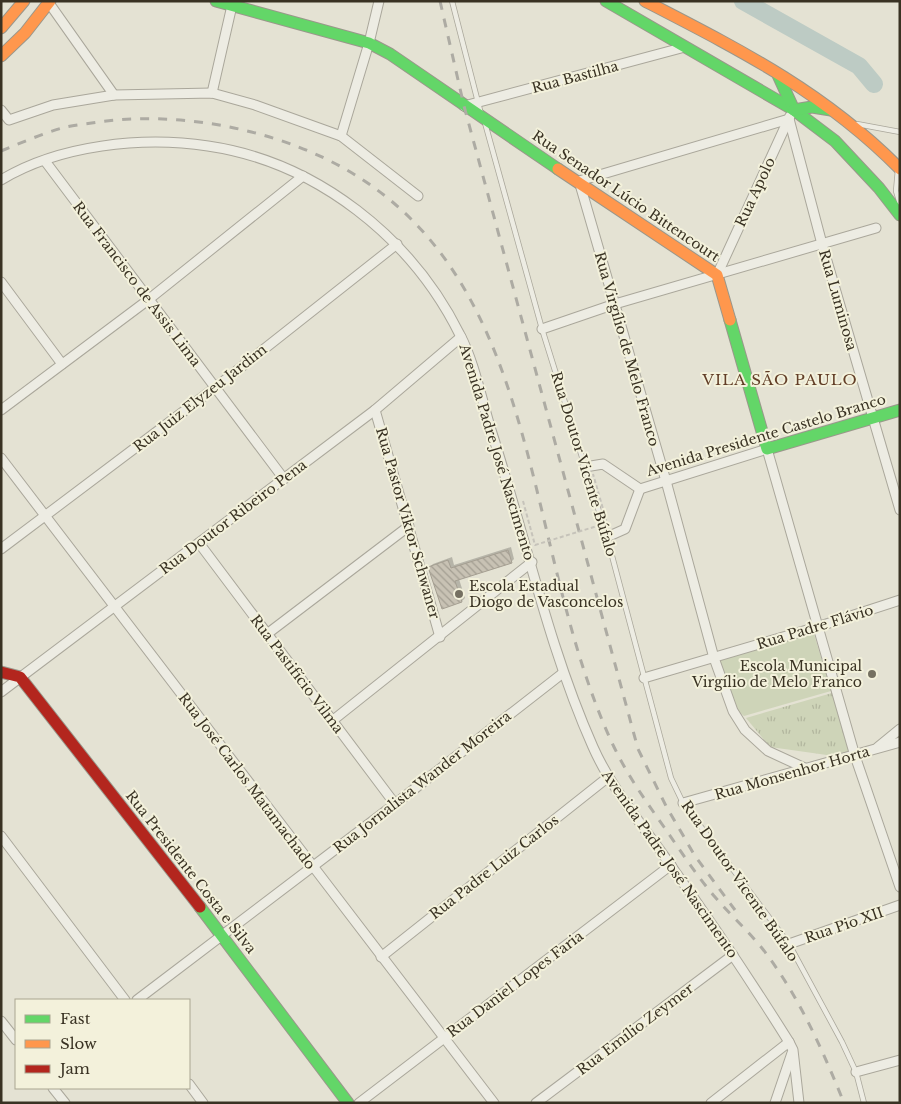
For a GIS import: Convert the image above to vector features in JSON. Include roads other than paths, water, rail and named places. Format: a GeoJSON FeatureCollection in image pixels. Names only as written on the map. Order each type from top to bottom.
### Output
{"type":"FeatureCollection","features":[{"type":"Feature","properties":{"kind":"street"},"geometry":{"type":"LineString","coordinates":[[1,28],[24,1]]}},
{"type":"Feature","properties":{"kind":"street","name":"Rua Senador Lúcio Bittencourt"},"geometry":{"type":"LineString","coordinates":[[216,1],[233,3],[369,43],[390,54],[484,120],[579,181],[717,275],[855,756],[900,887]]}},
{"type":"Feature","properties":{"kind":"street"},"geometry":{"type":"LineString","coordinates":[[341,136],[369,43],[379,1]]}},
{"type":"Feature","properties":{"kind":"street"},"geometry":{"type":"LineString","coordinates":[[606,1],[685,47],[835,141],[879,188],[900,215]]}},
{"type":"Feature","properties":{"kind":"street"},"geometry":{"type":"LineString","coordinates":[[645,1],[775,70],[852,123],[899,167]]}},
{"type":"Feature","properties":{"kind":"street"},"geometry":{"type":"LineString","coordinates":[[1,56],[25,33],[49,2],[114,95]]}},
{"type":"Feature","properties":{"kind":"street"},"geometry":{"type":"LineString","coordinates":[[212,93],[233,3]]}},
{"type":"Feature","properties":{"kind":"street","name":"Rua Bastilha"},"geometry":{"type":"LineString","coordinates":[[464,106],[685,47]]}},
{"type":"Feature","properties":{"kind":"street"},"geometry":{"type":"LineString","coordinates":[[775,70],[788,93],[791,114]]}},
{"type":"Feature","properties":{"kind":"street"},"geometry":{"type":"LineString","coordinates":[[1,110],[9,120],[53,105],[114,95],[212,93],[255,105],[341,136],[418,196]]}},
{"type":"Feature","properties":{"kind":"street"},"geometry":{"type":"LineString","coordinates":[[579,181],[791,114],[822,108],[839,113]]}},
{"type":"Feature","properties":{"kind":"street","name":"Rua Luminosa"},"geometry":{"type":"LineString","coordinates":[[791,114],[822,244],[900,510]]}},
{"type":"Feature","properties":{"kind":"street","name":"Rua Apolo"},"geometry":{"type":"LineString","coordinates":[[717,275],[791,114]]}},
{"type":"Feature","properties":{"kind":"street","name":"Avenida Padre José Nascimento"},"geometry":{"type":"LineString","coordinates":[[1,180],[45,161],[97,147],[142,142],[188,143],[234,150],[269,161],[304,176],[354,207],[397,244],[436,293],[462,337],[532,562],[563,673],[608,778],[733,954],[791,1046]]}},
{"type":"Feature","properties":{"kind":"street","name":"Rua Francisco de Assis Lima"},"geometry":{"type":"LineString","coordinates":[[45,161],[284,479]]}},
{"type":"Feature","properties":{"kind":"street"},"geometry":{"type":"LineString","coordinates":[[1,410],[148,300],[304,176]]}},
{"type":"Feature","properties":{"kind":"street","name":"Rua Virgílio de Melo Franco"},"geometry":{"type":"LineString","coordinates":[[579,181],[666,481],[714,658],[734,711],[745,730],[768,751],[807,769]]}},
{"type":"Feature","properties":{"kind":"street"},"geometry":{"type":"LineString","coordinates":[[542,328],[615,304],[876,228]]}},
{"type":"Feature","properties":{"kind":"street","name":"Rua Juiz Elyzeu Jardim"},"geometry":{"type":"LineString","coordinates":[[1,549],[216,387],[397,244]]}},
{"type":"Feature","properties":{"kind":"street"},"geometry":{"type":"LineString","coordinates":[[1,282],[62,364]]}},
{"type":"Feature","properties":{"kind":"street","name":"Rua Doutor Ribeiro Pena"},"geometry":{"type":"LineString","coordinates":[[1,692],[375,410],[462,337]]}},
{"type":"Feature","properties":{"kind":"street","name":"Rua Pastor Viktor Schwaner"},"geometry":{"type":"LineString","coordinates":[[375,410],[440,637]]}},
{"type":"Feature","properties":{"kind":"street","name":"Avenida Presidente Castelo Branco"},"geometry":{"type":"LineString","coordinates":[[640,489],[900,410]]}},
{"type":"Feature","properties":{"kind":"street","name":"Rua José Carlos Matamachado"},"geometry":{"type":"LineString","coordinates":[[1,458],[494,1103]]}},
{"type":"Feature","properties":{"kind":"street"},"geometry":{"type":"LineString","coordinates":[[585,467],[604,464],[640,489],[625,529],[607,537]]}},
{"type":"Feature","properties":{"kind":"street"},"geometry":{"type":"LineString","coordinates":[[267,634],[409,526]]}},
{"type":"Feature","properties":{"kind":"street","name":"Rua Pastifício Vilma"},"geometry":{"type":"LineString","coordinates":[[199,543],[395,804]]}},
{"type":"Feature","properties":{"kind":"street"},"geometry":{"type":"LineString","coordinates":[[332,721],[532,562]]}},
{"type":"Feature","properties":{"kind":"street","name":"Rua Padre Flávio"},"geometry":{"type":"LineString","coordinates":[[644,678],[818,627],[900,600]]}},
{"type":"Feature","properties":{"kind":"street"},"geometry":{"type":"LineString","coordinates":[[1,672],[20,678]]}},
{"type":"Feature","properties":{"kind":"street","name":"Rua Jornalista Wander Moreira"},"geometry":{"type":"LineString","coordinates":[[137,999],[395,804],[563,673]]}},
{"type":"Feature","properties":{"kind":"street","name":"Rua Presidente Costa e Silva"},"geometry":{"type":"LineString","coordinates":[[20,678],[222,936],[348,1103]]}},
{"type":"Feature","properties":{"kind":"street"},"geometry":{"type":"LineString","coordinates":[[874,750],[900,729]]}},
{"type":"Feature","properties":{"kind":"street","name":"Rua Monsenhor Horta"},"geometry":{"type":"LineString","coordinates":[[683,803],[900,742]]}},
{"type":"Feature","properties":{"kind":"street","name":"Rua Padre Luiz Carlos"},"geometry":{"type":"LineString","coordinates":[[381,956],[608,778]]}},
{"type":"Feature","properties":{"kind":"street"},"geometry":{"type":"LineString","coordinates":[[1,836],[124,999]]}},
{"type":"Feature","properties":{"kind":"street","name":"Rua Daniel Lopes Faria"},"geometry":{"type":"LineString","coordinates":[[359,1103],[671,865]]}},
{"type":"Feature","properties":{"kind":"street","name":"Rua Pio XII"},"geometry":{"type":"LineString","coordinates":[[789,944],[900,906]]}},
{"type":"Feature","properties":{"kind":"street","name":"Rua Emílio Zeymer"},"geometry":{"type":"LineString","coordinates":[[536,1103],[733,954]]}},
{"type":"Feature","properties":{"kind":"street"},"geometry":{"type":"LineString","coordinates":[[1,1021],[15,1039]]}},
{"type":"Feature","properties":{"kind":"street"},"geometry":{"type":"LineString","coordinates":[[711,1103],[791,1046]]}},
{"type":"Feature","properties":{"kind":"street"},"geometry":{"type":"LineString","coordinates":[[775,1103],[791,1046]]}},
{"type":"Feature","properties":{"kind":"street"},"geometry":{"type":"LineString","coordinates":[[791,1046],[799,1103]]}},
{"type":"Feature","properties":{"kind":"street"},"geometry":{"type":"LineString","coordinates":[[856,1072],[900,1060]]}},
{"type":"Feature","properties":{"kind":"street"},"geometry":{"type":"LineString","coordinates":[[190,1085],[203,1103]]}},
{"type":"Feature","properties":{"kind":"street"},"geometry":{"type":"LineString","coordinates":[[54,1089],[65,1103]]}},
{"type":"Feature","properties":{"kind":"lane","name":"Rua Doutor Vicente Búfalo"},"geometry":{"type":"LineString","coordinates":[[452,1],[477,103],[484,120],[542,328],[607,537],[671,778],[683,803],[789,944],[856,1072],[864,1103]]}},
{"type":"Feature","properties":{"kind":"lane"},"geometry":{"type":"LineString","coordinates":[[852,123],[900,132]]}},
{"type":"Feature","properties":{"kind":"lane"},"geometry":{"type":"LineString","coordinates":[[899,167],[896,191],[900,204]]}},
{"type":"Feature","properties":{"kind":"waterway"},"geometry":{"type":"LineString","coordinates":[[743,1],[859,66],[874,84]]}},
{"type":"Feature","properties":{"kind":"railway"},"geometry":{"type":"LineString","coordinates":[[440,1],[464,106],[638,749],[666,806],[695,856],[735,910]]}},
{"type":"Feature","properties":{"kind":"railway"},"geometry":{"type":"LineString","coordinates":[[1,151],[62,128],[98,122],[166,119],[233,128],[276,139],[366,182],[431,241],[478,314],[511,396],[582,663],[614,747],[637,788],[695,871],[715,897],[762,948],[780,973],[810,1027],[844,1103]]}},
{"type":"Feature","properties":{"kind":"place","name":"Escola Estadual Diogo de Vasconcelos"},"geometry":{"type":"Point","coordinates":[459,594]}},
{"type":"Feature","properties":{"kind":"place","name":"Escola Municipal Virgílio de Melo Franco"},"geometry":{"type":"Point","coordinates":[872,674]}},
{"type":"Feature","properties":{"kind":"district","name":"VILA SÃO PAULO"},"geometry":{"type":"Point","coordinates":[780,380]}}]}
